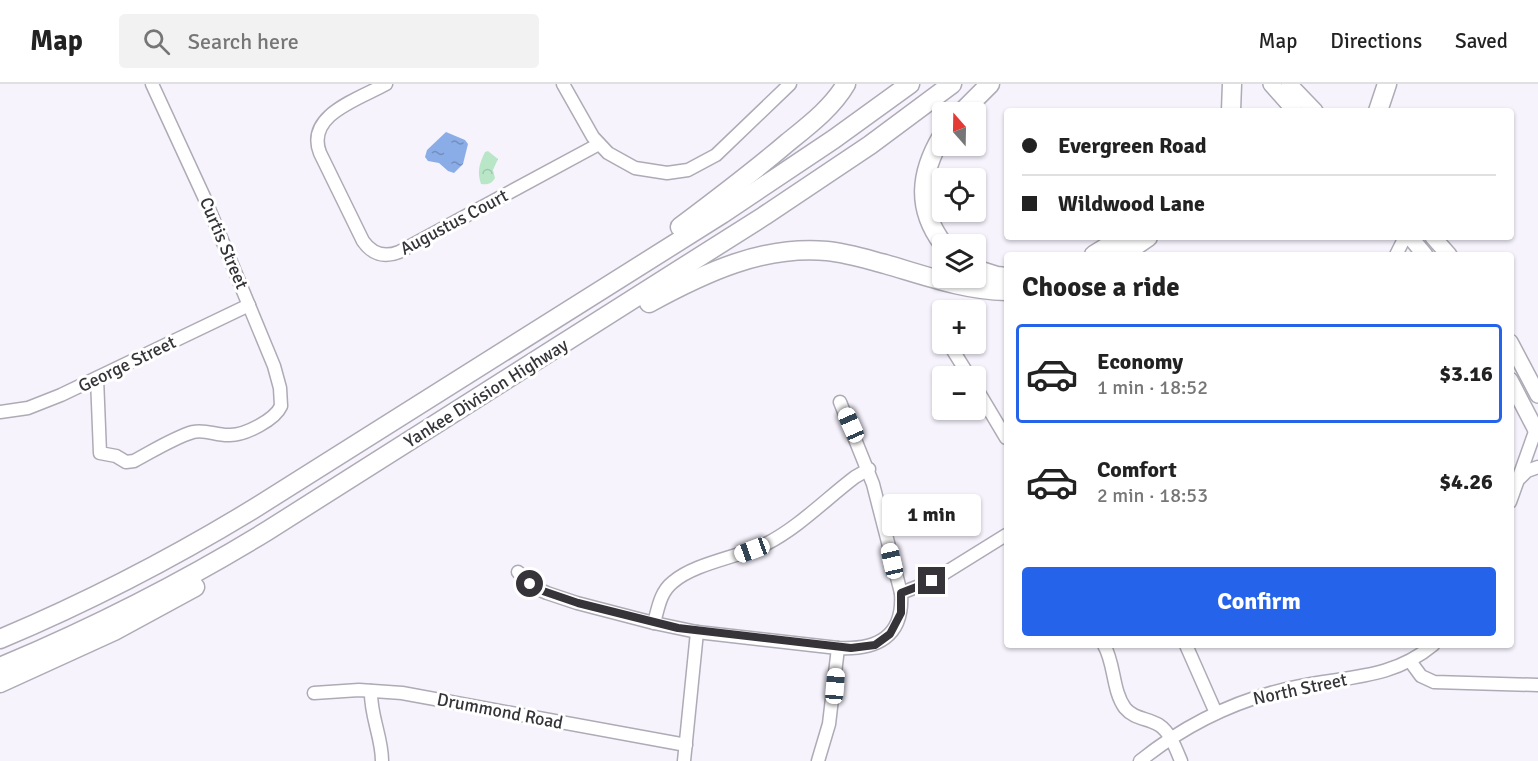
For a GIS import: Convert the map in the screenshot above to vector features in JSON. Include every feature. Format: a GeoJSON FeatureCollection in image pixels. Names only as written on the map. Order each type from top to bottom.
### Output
{"type":"FeatureCollection","features":[{"type":"Feature","properties":{"kind":"highway"},"geometry":{"type":"LineString","coordinates":[[556,318],[761,165],[830,105],[846,84]]}},
{"type":"Feature","properties":{"kind":"highway","name":"Yankee Division Highway"},"geometry":{"type":"LineString","coordinates":[[4,637],[99,594],[194,544],[796,165],[910,84]]}},
{"type":"Feature","properties":{"kind":"highway","name":"Yankee Division Highway"},"geometry":{"type":"LineString","coordinates":[[0,667],[79,632],[175,584],[237,549],[821,179],[952,84]]}},
{"type":"Feature","properties":{"kind":"highway"},"geometry":{"type":"LineString","coordinates":[[972,102],[990,84]]}},
{"type":"Feature","properties":{"kind":"highway"},"geometry":{"type":"LineString","coordinates":[[1231,108],[1232,84]]}},
{"type":"Feature","properties":{"kind":"highway"},"geometry":{"type":"LineString","coordinates":[[1379,108],[1387,84]]}},
{"type":"Feature","properties":{"kind":"highway"},"geometry":{"type":"LineString","coordinates":[[932,156],[928,164],[924,188],[928,218],[937,234]]}},
{"type":"Feature","properties":{"kind":"highway"},"geometry":{"type":"LineString","coordinates":[[1099,252],[1118,240]]}},
{"type":"Feature","properties":{"kind":"highway"},"geometry":{"type":"LineString","coordinates":[[1126,252],[1144,240]]}},
{"type":"Feature","properties":{"kind":"highway"},"geometry":{"type":"LineString","coordinates":[[492,389],[691,280],[759,256],[796,251],[839,252],[933,279],[973,288],[1004,291]]}},
{"type":"Feature","properties":{"kind":"highway"},"geometry":{"type":"LineString","coordinates":[[986,272],[1004,277]]}},
{"type":"Feature","properties":{"kind":"highway"},"geometry":{"type":"LineString","coordinates":[[0,682],[114,631],[188,591],[273,539],[333,489]]}},
{"type":"Feature","properties":{"kind":"main road"},"geometry":{"type":"LineString","coordinates":[[1271,84],[1292,108]]}},
{"type":"Feature","properties":{"kind":"main road"},"geometry":{"type":"LineString","coordinates":[[1289,84],[1312,108]]}},
{"type":"Feature","properties":{"kind":"main road"},"geometry":{"type":"LineString","coordinates":[[1412,240],[1422,252]]}},
{"type":"Feature","properties":{"kind":"main road"},"geometry":{"type":"LineString","coordinates":[[1436,240],[1446,252]]}},
{"type":"Feature","properties":{"kind":"main road"},"geometry":{"type":"LineString","coordinates":[[1514,350],[1538,395]]}},
{"type":"Feature","properties":{"kind":"main road"},"geometry":{"type":"LineString","coordinates":[[1514,387],[1537,428]]}},
{"type":"Feature","properties":{"kind":"street","name":"Curtis Street"},"geometry":{"type":"LineString","coordinates":[[97,378],[100,453],[116,456],[126,462],[134,461],[191,433],[203,431],[227,435],[241,433],[271,419],[281,406],[281,393],[274,366],[206,199],[152,84]]}},
{"type":"Feature","properties":{"kind":"street","name":"Augustus Court"},"geometry":{"type":"LineString","coordinates":[[386,84],[330,115],[320,127],[317,138],[320,153],[363,241],[369,249],[379,254],[389,255],[399,252],[598,144]]}},
{"type":"Feature","properties":{"kind":"street"},"geometry":{"type":"LineString","coordinates":[[563,84],[598,144],[616,159],[639,170],[667,173],[688,170],[716,155],[790,84]]}},
{"type":"Feature","properties":{"kind":"street","name":"George Street"},"geometry":{"type":"LineString","coordinates":[[0,412],[38,405],[249,305]]}},
{"type":"Feature","properties":{"kind":"street"},"geometry":{"type":"LineString","coordinates":[[519,572],[533,587],[547,593],[654,623],[697,632],[838,648],[870,646],[887,637],[901,613],[901,593],[868,469],[840,402]]}},
{"type":"Feature","properties":{"kind":"street"},"geometry":{"type":"LineString","coordinates":[[986,404],[1004,435]]}},
{"type":"Feature","properties":{"kind":"street"},"geometry":{"type":"LineString","coordinates":[[1514,492],[1537,428]]}},
{"type":"Feature","properties":{"kind":"street"},"geometry":{"type":"LineString","coordinates":[[1519,479],[1527,471],[1538,467]]}},
{"type":"Feature","properties":{"kind":"street"},"geometry":{"type":"LineString","coordinates":[[654,623],[664,591],[676,579],[777,538],[868,469]]}},
{"type":"Feature","properties":{"kind":"street"},"geometry":{"type":"LineString","coordinates":[[901,593],[932,581],[1004,536]]}},
{"type":"Feature","properties":{"kind":"street"},"geometry":{"type":"LineString","coordinates":[[684,761],[697,632]]}},
{"type":"Feature","properties":{"kind":"street"},"geometry":{"type":"LineString","coordinates":[[818,761],[829,724],[838,648]]}},
{"type":"Feature","properties":{"kind":"street"},"geometry":{"type":"LineString","coordinates":[[1106,648],[1124,706],[1139,718],[1158,725],[1170,738],[1181,761]]}},
{"type":"Feature","properties":{"kind":"street"},"geometry":{"type":"LineString","coordinates":[[1187,648],[1216,713]]}},
{"type":"Feature","properties":{"kind":"street","name":"North Street"},"geometry":{"type":"LineString","coordinates":[[1140,761],[1170,738],[1240,703],[1277,691],[1378,674],[1410,662],[1429,648]]}},
{"type":"Feature","properties":{"kind":"street"},"geometry":{"type":"LineString","coordinates":[[1410,662],[1421,676],[1434,682],[1538,684]]}},
{"type":"Feature","properties":{"kind":"street"},"geometry":{"type":"LineString","coordinates":[[371,690],[372,707],[381,742],[382,761]]}},
{"type":"Feature","properties":{"kind":"street","name":"Drummond Road"},"geometry":{"type":"LineString","coordinates":[[314,693],[371,690],[419,695],[686,745]]}},
{"type":"Feature","properties":{"kind":"green space"},"geometry":{"type":"Polygon","coordinates":[[[488,151],[498,159],[493,170],[495,178],[489,184],[481,184],[480,164],[485,152],[488,151]]]}},
{"type":"Feature","properties":{"kind":"water"},"geometry":{"type":"Polygon","coordinates":[[[446,132],[465,140],[468,144],[463,164],[454,173],[439,163],[428,161],[425,157],[427,150],[446,132]]]}},
{"type":"Feature","properties":{"kind":"route"},"geometry":{"type":"LineString","coordinates":[[530,584],[537,589],[578,603],[640,620],[697,632],[838,648],[858,648],[875,645],[890,634],[901,613],[901,593],[932,581]]}}]}
